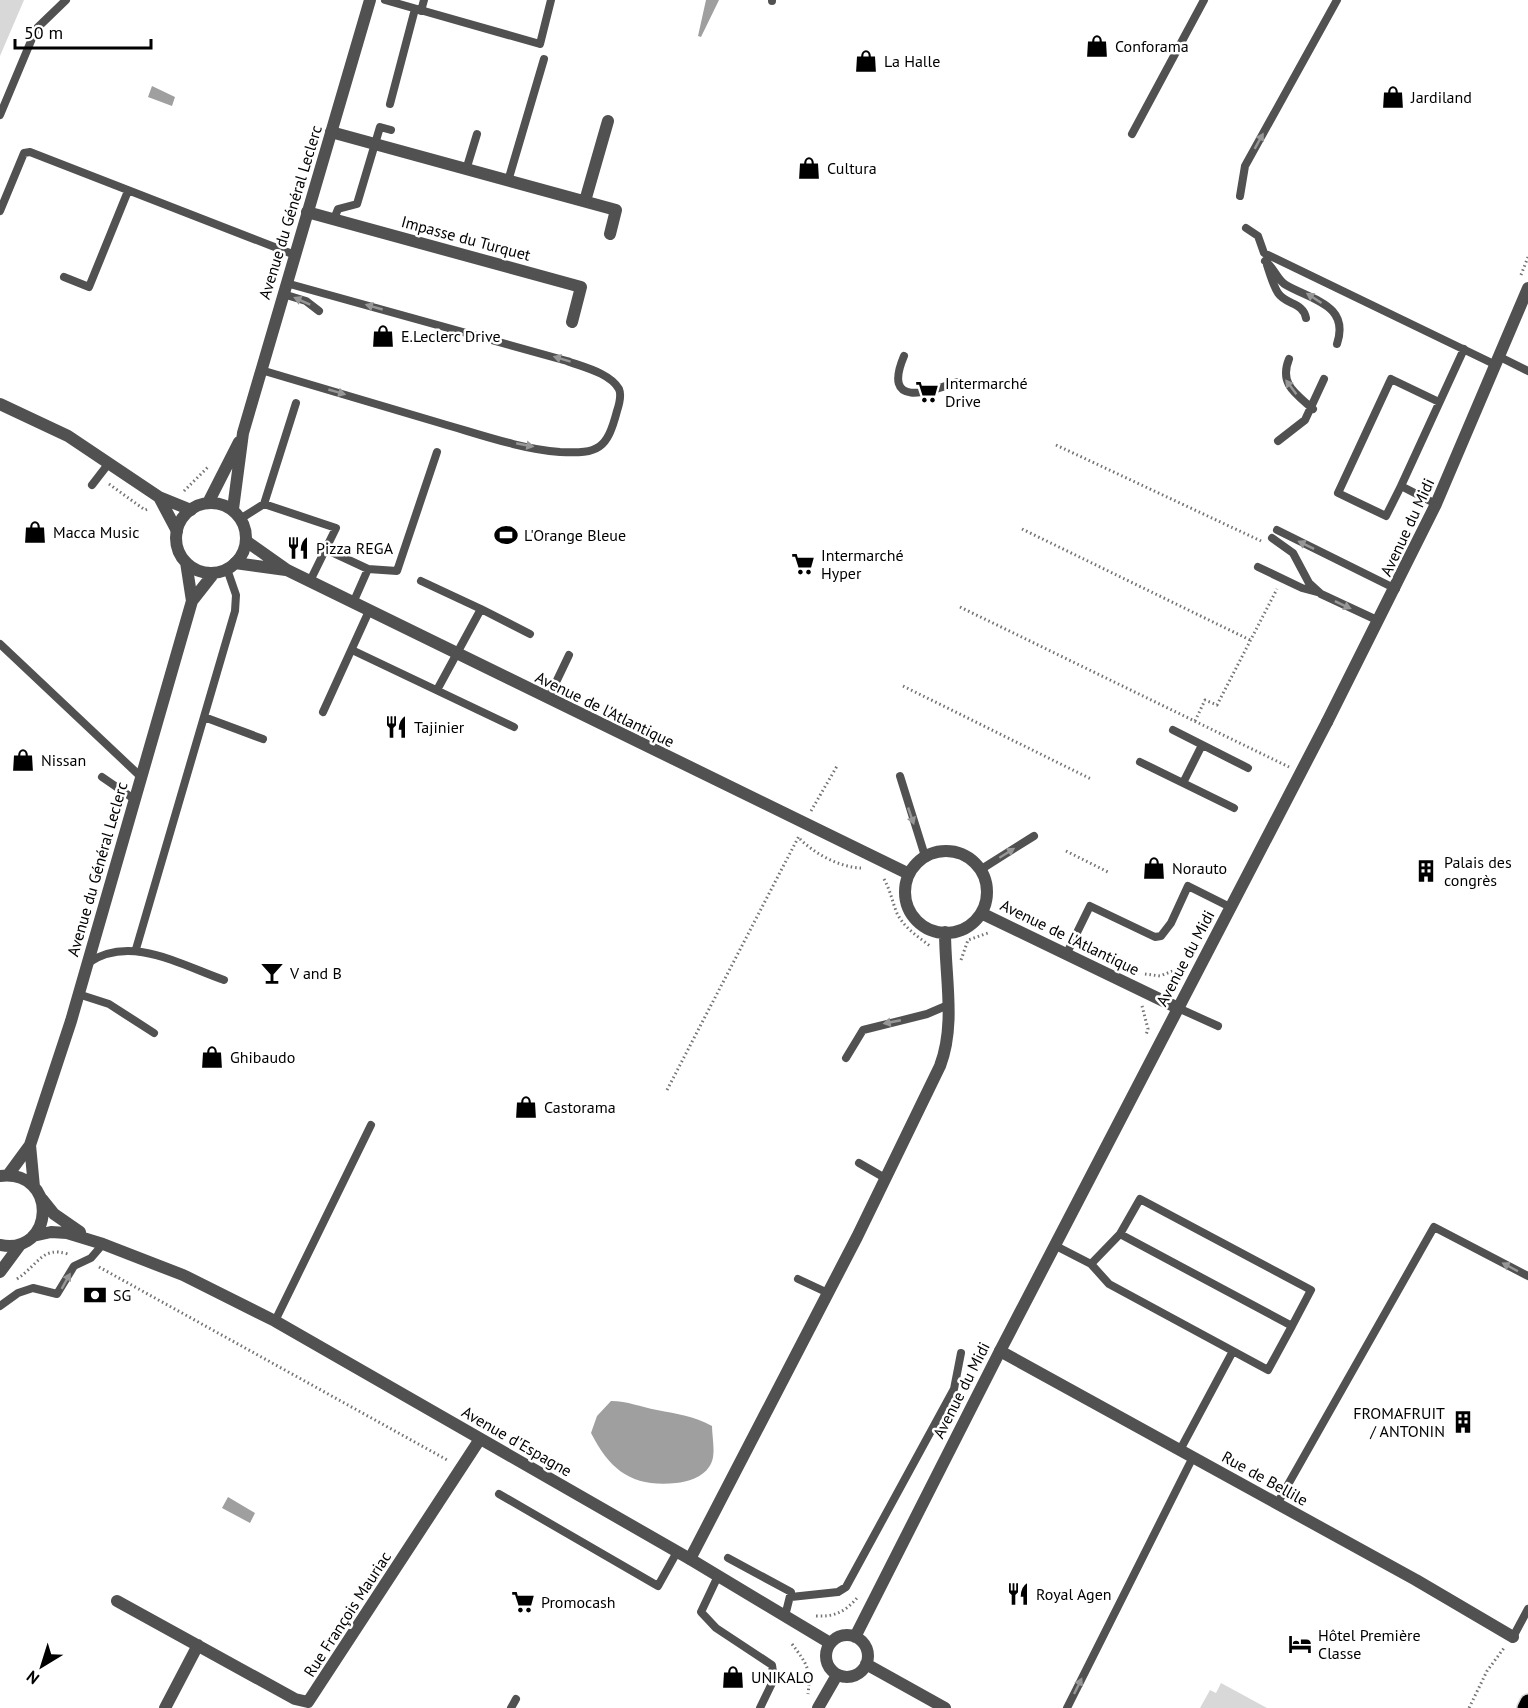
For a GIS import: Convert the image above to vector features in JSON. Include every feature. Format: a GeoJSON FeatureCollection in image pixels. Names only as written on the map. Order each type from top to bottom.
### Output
{"type":"FeatureCollection","features":[{"type":"Feature","properties":{"kind":"main road"},"geometry":{"type":"LineString","coordinates":[[1523,1708],[1528,1702]]}},
{"type":"Feature","properties":{"kind":"street","name":"Avenue du Général Leclerc"},"geometry":{"type":"LineString","coordinates":[[208,503],[243,433],[370,0]]}},
{"type":"Feature","properties":{"kind":"street"},"geometry":{"type":"LineString","coordinates":[[585,201],[608,122]]}},
{"type":"Feature","properties":{"kind":"street"},"geometry":{"type":"LineString","coordinates":[[331,132],[616,210],[610,234]]}},
{"type":"Feature","properties":{"kind":"street","name":"Impasse du Turquet"},"geometry":{"type":"LineString","coordinates":[[307,212],[581,287],[572,322]]}},
{"type":"Feature","properties":{"kind":"street","name":"Avenue du Midi"},"geometry":{"type":"LineString","coordinates":[[855,1637],[1054,1245],[1396,589],[1436,504],[1528,288]]}},
{"type":"Feature","properties":{"kind":"street"},"geometry":{"type":"LineString","coordinates":[[0,404],[68,435],[159,497],[191,510]]}},
{"type":"Feature","properties":{"kind":"street","name":"Avenue du Général Leclerc"},"geometry":{"type":"LineString","coordinates":[[236,514],[243,433]]}},
{"type":"Feature","properties":{"kind":"street"},"geometry":{"type":"LineString","coordinates":[[159,497],[177,531]]}},
{"type":"Feature","properties":{"kind":"street"},"geometry":{"type":"LineString","coordinates":[[208,503],[236,514],[244,527],[246,541],[244,550],[231,566],[214,573],[194,569],[186,562],[179,553],[177,531],[180,520],[191,510],[208,503]]}},
{"type":"Feature","properties":{"kind":"street","name":"Avenue de l'Atlantique"},"geometry":{"type":"LineString","coordinates":[[246,541],[287,570],[352,603],[909,874]]}},
{"type":"Feature","properties":{"kind":"street","name":"Avenue du Général Leclerc"},"geometry":{"type":"LineString","coordinates":[[186,562],[192,601]]}},
{"type":"Feature","properties":{"kind":"street","name":"Avenue de l'Atlantique"},"geometry":{"type":"LineString","coordinates":[[231,566],[287,570]]}},
{"type":"Feature","properties":{"kind":"street","name":"Avenue du Général Leclerc"},"geometry":{"type":"LineString","coordinates":[[4,1176],[30,1145],[87,964],[192,601],[214,573]]}},
{"type":"Feature","properties":{"kind":"street"},"geometry":{"type":"LineString","coordinates":[[949,851],[962,854],[980,870],[987,891],[981,913],[966,927],[945,932],[932,930],[920,923],[911,913],[905,894],[909,874],[925,856],[949,851]]}},
{"type":"Feature","properties":{"kind":"street","name":"Avenue de l'Atlantique"},"geometry":{"type":"LineString","coordinates":[[981,913],[1178,1008]]}},
{"type":"Feature","properties":{"kind":"street"},"geometry":{"type":"LineString","coordinates":[[690,1559],[828,1293],[946,1050],[949,1029],[945,932]]}},
{"type":"Feature","properties":{"kind":"street","name":"Avenue du Général Leclerc"},"geometry":{"type":"LineString","coordinates":[[30,1145],[43,1218],[33,1236]]}},
{"type":"Feature","properties":{"kind":"street"},"geometry":{"type":"LineString","coordinates":[[4,1176],[23,1178],[69,1227],[103,1244]]}},
{"type":"Feature","properties":{"kind":"street"},"geometry":{"type":"LineString","coordinates":[[0,1272],[20,1245],[33,1236],[51,1232],[67,1233],[103,1244]]}},
{"type":"Feature","properties":{"kind":"street","name":"Avenue d'Espagne"},"geometry":{"type":"LineString","coordinates":[[103,1244],[183,1275],[275,1321],[690,1559],[830,1643]]}},
{"type":"Feature","properties":{"kind":"street"},"geometry":{"type":"LineString","coordinates":[[0,1245],[20,1245]]}},
{"type":"Feature","properties":{"kind":"street","name":"Rue de Bellile"},"geometry":{"type":"LineString","coordinates":[[1000,1351],[1513,1637]]}},
{"type":"Feature","properties":{"kind":"street","name":"Rue François Mauriac"},"geometry":{"type":"LineString","coordinates":[[117,1601],[295,1699],[308,1702],[480,1439]]}},
{"type":"Feature","properties":{"kind":"street"},"geometry":{"type":"LineString","coordinates":[[841,1635],[855,1637],[867,1651],[866,1664],[851,1677],[837,1675],[826,1661],[830,1643],[841,1635]]}},
{"type":"Feature","properties":{"kind":"street"},"geometry":{"type":"LineString","coordinates":[[165,1708],[198,1645]]}},
{"type":"Feature","properties":{"kind":"street"},"geometry":{"type":"LineString","coordinates":[[866,1664],[945,1708]]}},
{"type":"Feature","properties":{"kind":"street"},"geometry":{"type":"LineString","coordinates":[[819,1708],[837,1675]]}},
{"type":"Feature","properties":{"kind":"street"},"geometry":{"type":"LineString","coordinates":[[1523,1708],[1528,1696]]}},
{"type":"Feature","properties":{"kind":"lane"},"geometry":{"type":"LineString","coordinates":[[0,115],[36,29],[66,0]]}},
{"type":"Feature","properties":{"kind":"lane"},"geometry":{"type":"LineString","coordinates":[[385,0],[540,44],[551,0]]}},
{"type":"Feature","properties":{"kind":"lane"},"geometry":{"type":"LineString","coordinates":[[390,104],[418,10],[424,0]]}},
{"type":"Feature","properties":{"kind":"lane"},"geometry":{"type":"LineString","coordinates":[[1132,134],[1204,0]]}},
{"type":"Feature","properties":{"kind":"lane"},"geometry":{"type":"LineString","coordinates":[[1240,196],[1245,166],[1337,0]]}},
{"type":"Feature","properties":{"kind":"lane"},"geometry":{"type":"LineString","coordinates":[[507,181],[544,58]]}},
{"type":"Feature","properties":{"kind":"lane"},"geometry":{"type":"LineString","coordinates":[[334,219],[338,209],[357,204],[380,128],[391,130]]}},
{"type":"Feature","properties":{"kind":"lane"},"geometry":{"type":"LineString","coordinates":[[465,170],[477,134]]}},
{"type":"Feature","properties":{"kind":"lane"},"geometry":{"type":"LineString","coordinates":[[0,211],[24,153],[30,152],[295,255]]}},
{"type":"Feature","properties":{"kind":"lane"},"geometry":{"type":"LineString","coordinates":[[63,277],[89,287],[128,191]]}},
{"type":"Feature","properties":{"kind":"lane"},"geometry":{"type":"LineString","coordinates":[[1246,228],[1258,236],[1278,292],[1284,299],[1301,307],[1306,318]]}},
{"type":"Feature","properties":{"kind":"lane"},"geometry":{"type":"LineString","coordinates":[[1264,257],[1285,285],[1316,299],[1336,315],[1340,323],[1337,344]]}},
{"type":"Feature","properties":{"kind":"lane"},"geometry":{"type":"LineString","coordinates":[[1264,257],[1464,349],[1528,371]]}},
{"type":"Feature","properties":{"kind":"lane"},"geometry":{"type":"LineString","coordinates":[[285,288],[319,311]]}},
{"type":"Feature","properties":{"kind":"lane"},"geometry":{"type":"LineString","coordinates":[[261,370],[497,439],[559,452],[582,451],[604,445],[612,432],[620,399],[619,390],[608,378],[567,361],[285,288]]}},
{"type":"Feature","properties":{"kind":"lane"},"geometry":{"type":"LineString","coordinates":[[1439,402],[1391,379],[1338,493],[1386,516],[1464,349]]}},
{"type":"Feature","properties":{"kind":"lane"},"geometry":{"type":"LineString","coordinates":[[904,356],[896,374],[897,381],[904,390],[912,394],[957,382]]}},
{"type":"Feature","properties":{"kind":"lane"},"geometry":{"type":"LineString","coordinates":[[1289,359],[1285,379],[1290,388],[1313,409]]}},
{"type":"Feature","properties":{"kind":"lane"},"geometry":{"type":"LineString","coordinates":[[1278,441],[1295,430],[1313,409],[1324,379]]}},
{"type":"Feature","properties":{"kind":"lane"},"geometry":{"type":"LineString","coordinates":[[264,504],[296,403]]}},
{"type":"Feature","properties":{"kind":"lane"},"geometry":{"type":"LineString","coordinates":[[325,549],[368,569],[397,571],[436,452]]}},
{"type":"Feature","properties":{"kind":"lane"},"geometry":{"type":"LineString","coordinates":[[92,485],[109,463]]}},
{"type":"Feature","properties":{"kind":"lane"},"geometry":{"type":"LineString","coordinates":[[1401,486],[1436,504]]}},
{"type":"Feature","properties":{"kind":"lane"},"geometry":{"type":"LineString","coordinates":[[236,514],[264,504],[336,528],[310,581]]}},
{"type":"Feature","properties":{"kind":"lane"},"geometry":{"type":"LineString","coordinates":[[1273,538],[1396,589]]}},
{"type":"Feature","properties":{"kind":"lane"},"geometry":{"type":"LineString","coordinates":[[1273,538],[1293,553],[1309,583],[1319,592]]}},
{"type":"Feature","properties":{"kind":"lane"},"geometry":{"type":"LineString","coordinates":[[136,949],[235,611],[236,595],[231,566]]}},
{"type":"Feature","properties":{"kind":"lane"},"geometry":{"type":"LineString","coordinates":[[1258,567],[1282,579],[1319,592],[1379,621]]}},
{"type":"Feature","properties":{"kind":"lane"},"geometry":{"type":"LineString","coordinates":[[352,603],[368,569]]}},
{"type":"Feature","properties":{"kind":"lane"},"geometry":{"type":"LineString","coordinates":[[421,581],[531,634]]}},
{"type":"Feature","properties":{"kind":"lane"},"geometry":{"type":"LineString","coordinates":[[437,690],[482,609]]}},
{"type":"Feature","properties":{"kind":"lane"},"geometry":{"type":"LineString","coordinates":[[323,712],[369,611]]}},
{"type":"Feature","properties":{"kind":"lane"},"geometry":{"type":"LineString","coordinates":[[0,644],[140,776]]}},
{"type":"Feature","properties":{"kind":"lane"},"geometry":{"type":"LineString","coordinates":[[352,650],[514,726]]}},
{"type":"Feature","properties":{"kind":"lane"},"geometry":{"type":"LineString","coordinates":[[548,699],[569,655]]}},
{"type":"Feature","properties":{"kind":"lane"},"geometry":{"type":"LineString","coordinates":[[204,717],[263,739]]}},
{"type":"Feature","properties":{"kind":"lane"},"geometry":{"type":"LineString","coordinates":[[1173,730],[1248,768]]}},
{"type":"Feature","properties":{"kind":"lane"},"geometry":{"type":"LineString","coordinates":[[1183,783],[1202,745]]}},
{"type":"Feature","properties":{"kind":"lane"},"geometry":{"type":"LineString","coordinates":[[1140,762],[1234,808]]}},
{"type":"Feature","properties":{"kind":"lane"},"geometry":{"type":"LineString","coordinates":[[900,776],[925,856]]}},
{"type":"Feature","properties":{"kind":"lane"},"geometry":{"type":"LineString","coordinates":[[102,777],[134,799]]}},
{"type":"Feature","properties":{"kind":"lane"},"geometry":{"type":"LineString","coordinates":[[980,870],[1034,836]]}},
{"type":"Feature","properties":{"kind":"lane"},"geometry":{"type":"LineString","coordinates":[[1066,955],[1090,906],[1155,937],[1161,936],[1171,923],[1188,886],[1230,907]]}},
{"type":"Feature","properties":{"kind":"lane"},"geometry":{"type":"LineString","coordinates":[[87,964],[107,952],[136,949],[224,980]]}},
{"type":"Feature","properties":{"kind":"lane"},"geometry":{"type":"LineString","coordinates":[[78,994],[109,1004],[154,1033]]}},
{"type":"Feature","properties":{"kind":"lane"},"geometry":{"type":"LineString","coordinates":[[846,1058],[863,1030],[927,1014],[948,1005]]}},
{"type":"Feature","properties":{"kind":"lane"},"geometry":{"type":"LineString","coordinates":[[1178,1008],[1218,1026]]}},
{"type":"Feature","properties":{"kind":"lane"},"geometry":{"type":"LineString","coordinates":[[275,1321],[371,1125]]}},
{"type":"Feature","properties":{"kind":"lane"},"geometry":{"type":"LineString","coordinates":[[859,1164],[885,1178]]}},
{"type":"Feature","properties":{"kind":"lane"},"geometry":{"type":"LineString","coordinates":[[1054,1245],[1091,1264],[1109,1284],[1268,1370],[1311,1290],[1140,1198],[1120,1234],[1091,1264]]}},
{"type":"Feature","properties":{"kind":"lane"},"geometry":{"type":"LineString","coordinates":[[1277,1504],[1434,1227],[1528,1276]]}},
{"type":"Feature","properties":{"kind":"lane"},"geometry":{"type":"LineString","coordinates":[[1120,1234],[1292,1326]]}},
{"type":"Feature","properties":{"kind":"lane"},"geometry":{"type":"LineString","coordinates":[[0,1306],[18,1293],[33,1288],[57,1294],[74,1266],[91,1258],[103,1244]]}},
{"type":"Feature","properties":{"kind":"lane"},"geometry":{"type":"LineString","coordinates":[[798,1279],[828,1293]]}},
{"type":"Feature","properties":{"kind":"lane"},"geometry":{"type":"LineString","coordinates":[[1180,1450],[1233,1351]]}},
{"type":"Feature","properties":{"kind":"lane"},"geometry":{"type":"LineString","coordinates":[[791,1597],[838,1592],[846,1587],[954,1389],[962,1353]]}},
{"type":"Feature","properties":{"kind":"lane"},"geometry":{"type":"LineString","coordinates":[[1067,1708],[1193,1457]]}},
{"type":"Feature","properties":{"kind":"lane"},"geometry":{"type":"LineString","coordinates":[[499,1494],[658,1587],[677,1552]]}},
{"type":"Feature","properties":{"kind":"lane"},"geometry":{"type":"LineString","coordinates":[[728,1558],[791,1592],[785,1616]]}},
{"type":"Feature","properties":{"kind":"lane"},"geometry":{"type":"LineString","coordinates":[[718,1576],[701,1612],[716,1628],[772,1665],[774,1679],[760,1708]]}},
{"type":"Feature","properties":{"kind":"lane"},"geometry":{"type":"LineString","coordinates":[[1513,1637],[1528,1609]]}},
{"type":"Feature","properties":{"kind":"lane"},"geometry":{"type":"LineString","coordinates":[[511,1708],[516,1699]]}},
{"type":"Feature","properties":{"kind":"path"},"geometry":{"type":"LineString","coordinates":[[1056,445],[1273,538]]}},
{"type":"Feature","properties":{"kind":"path"},"geometry":{"type":"LineString","coordinates":[[181,492],[186,490],[210,464],[226,468]]}},
{"type":"Feature","properties":{"kind":"path"},"geometry":{"type":"LineString","coordinates":[[1022,529],[1250,640]]}},
{"type":"Feature","properties":{"kind":"path"},"geometry":{"type":"LineString","coordinates":[[1195,721],[1205,700],[1217,705],[1282,579]]}},
{"type":"Feature","properties":{"kind":"path"},"geometry":{"type":"LineString","coordinates":[[960,607],[1290,768]]}},
{"type":"Feature","properties":{"kind":"path"},"geometry":{"type":"LineString","coordinates":[[903,686],[1090,779]]}},
{"type":"Feature","properties":{"kind":"path"},"geometry":{"type":"LineString","coordinates":[[814,806],[837,766]]}},
{"type":"Feature","properties":{"kind":"path"},"geometry":{"type":"LineString","coordinates":[[667,1090],[805,824]]}},
{"type":"Feature","properties":{"kind":"path"},"geometry":{"type":"LineString","coordinates":[[798,837],[810,849],[848,867],[872,868]]}},
{"type":"Feature","properties":{"kind":"path"},"geometry":{"type":"LineString","coordinates":[[1066,851],[1108,872]]}},
{"type":"Feature","properties":{"kind":"path"},"geometry":{"type":"LineString","coordinates":[[881,876],[890,890],[897,913],[907,928],[930,947],[933,954]]}},
{"type":"Feature","properties":{"kind":"path"},"geometry":{"type":"LineString","coordinates":[[1145,974],[1160,976],[1176,971],[1189,962]]}},
{"type":"Feature","properties":{"kind":"path"},"geometry":{"type":"LineString","coordinates":[[13,1282],[33,1268],[47,1251],[56,1250],[76,1257],[87,1255],[94,1264],[461,1468]]}},
{"type":"Feature","properties":{"kind":"path"},"geometry":{"type":"LineString","coordinates":[[1469,1708],[1487,1671],[1513,1637]]}},
{"type":"Feature","properties":{"kind":"path"},"geometry":{"type":"LineString","coordinates":[[792,1644],[807,1663],[811,1675],[805,1702]]}},
{"type":"Feature","properties":{"kind":"shaded area"},"geometry":{"type":"Polygon","coordinates":[[[0,0],[24,0],[0,56],[0,0]]]}},
{"type":"Feature","properties":{"kind":"shaded area"},"geometry":{"type":"Polygon","coordinates":[[[706,0],[719,0],[701,37],[698,36],[706,0]]]}},
{"type":"Feature","properties":{"kind":"shaded area"},"geometry":{"type":"Polygon","coordinates":[[[152,86],[175,97],[172,106],[148,97],[152,86]]]}},
{"type":"Feature","properties":{"kind":"shaded area"},"geometry":{"type":"Polygon","coordinates":[[[611,1401],[685,1416],[712,1426],[713,1453],[709,1467],[703,1474],[676,1483],[647,1482],[625,1474],[607,1458],[591,1433],[597,1416],[611,1401]]]}},
{"type":"Feature","properties":{"kind":"shaded area"},"geometry":{"type":"Polygon","coordinates":[[[228,1497],[255,1513],[250,1523],[222,1508],[228,1497]]]}},
{"type":"Feature","properties":{"kind":"shaded area"},"geometry":{"type":"Polygon","coordinates":[[[1221,1683],[1267,1708],[1200,1708],[1210,1690],[1216,1693],[1221,1683]]]}},
{"type":"Feature","properties":{"kind":"place","name":"Conforama"},"geometry":{"type":"Point","coordinates":[1097,46]}},
{"type":"Feature","properties":{"kind":"place","name":"La Halle"},"geometry":{"type":"Point","coordinates":[866,61]}},
{"type":"Feature","properties":{"kind":"place","name":"Jardiland"},"geometry":{"type":"Point","coordinates":[1393,97]}},
{"type":"Feature","properties":{"kind":"place","name":"Cultura"},"geometry":{"type":"Point","coordinates":[809,168]}},
{"type":"Feature","properties":{"kind":"place","name":"E.Leclerc Drive"},"geometry":{"type":"Point","coordinates":[383,336]}},
{"type":"Feature","properties":{"kind":"place","name":"Intermarché Drive"},"geometry":{"type":"Point","coordinates":[927,392]}},
{"type":"Feature","properties":{"kind":"place","name":"Macca Music"},"geometry":{"type":"Point","coordinates":[35,532]}},
{"type":"Feature","properties":{"kind":"place","name":"L'Orange Bleue"},"geometry":{"type":"Point","coordinates":[506,535]}},
{"type":"Feature","properties":{"kind":"place","name":"Pizza REGA"},"geometry":{"type":"Point","coordinates":[298,548]}},
{"type":"Feature","properties":{"kind":"place","name":"Intermarché Hyper"},"geometry":{"type":"Point","coordinates":[803,564]}},
{"type":"Feature","properties":{"kind":"place","name":"Tajinier"},"geometry":{"type":"Point","coordinates":[396,727]}},
{"type":"Feature","properties":{"kind":"place","name":"Nissan"},"geometry":{"type":"Point","coordinates":[23,760]}},
{"type":"Feature","properties":{"kind":"place","name":"Norauto"},"geometry":{"type":"Point","coordinates":[1154,868]}},
{"type":"Feature","properties":{"kind":"place","name":"Palais des congrès"},"geometry":{"type":"Point","coordinates":[1426,871]}},
{"type":"Feature","properties":{"kind":"place","name":"V and B"},"geometry":{"type":"Point","coordinates":[272,973]}},
{"type":"Feature","properties":{"kind":"place","name":"Ghibaudo"},"geometry":{"type":"Point","coordinates":[212,1057]}},
{"type":"Feature","properties":{"kind":"place","name":"Castorama"},"geometry":{"type":"Point","coordinates":[526,1107]}},
{"type":"Feature","properties":{"kind":"place","name":"SG"},"geometry":{"type":"Point","coordinates":[95,1295]}},
{"type":"Feature","properties":{"kind":"place","name":"FROMAFRUIT / ANTONIN"},"geometry":{"type":"Point","coordinates":[1463,1422]}},
{"type":"Feature","properties":{"kind":"place","name":"Royal Agen"},"geometry":{"type":"Point","coordinates":[1018,1594]}},
{"type":"Feature","properties":{"kind":"place","name":"Promocash"},"geometry":{"type":"Point","coordinates":[523,1602]}},
{"type":"Feature","properties":{"kind":"place","name":"Hôtel Première Classe"},"geometry":{"type":"Point","coordinates":[1300,1644]}},
{"type":"Feature","properties":{"kind":"place","name":"UNIKALO"},"geometry":{"type":"Point","coordinates":[733,1677]}}]}
